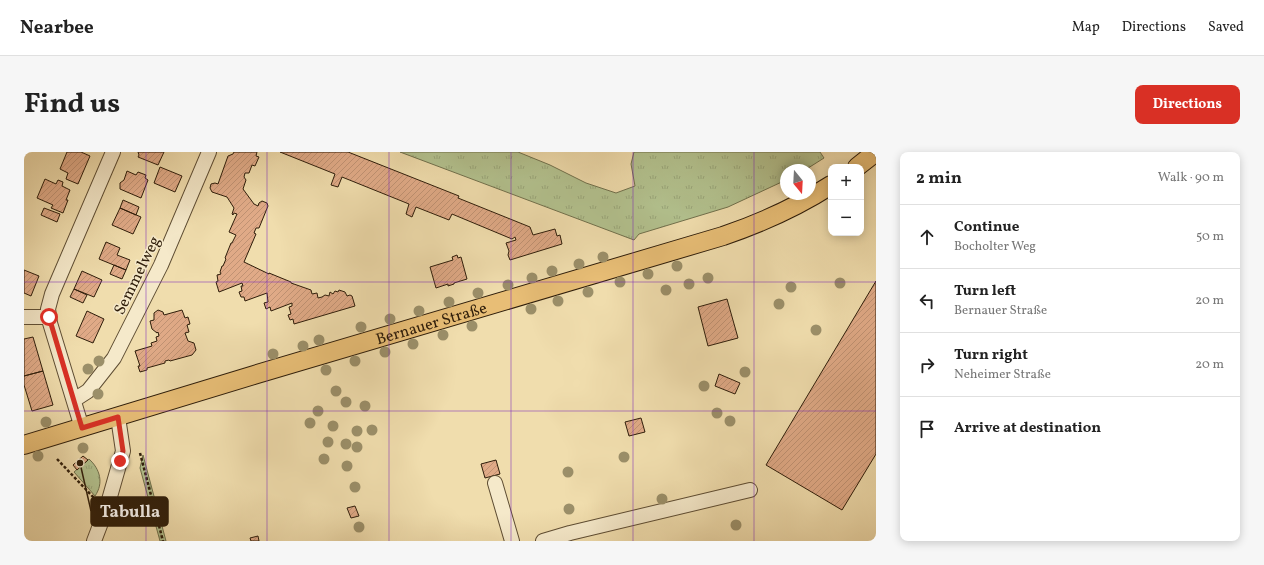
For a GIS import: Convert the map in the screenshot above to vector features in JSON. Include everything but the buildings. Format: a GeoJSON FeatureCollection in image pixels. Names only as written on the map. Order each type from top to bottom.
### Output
{"type":"FeatureCollection","features":[{"type":"Feature","properties":{"kind":"main road"},"geometry":{"type":"LineString","coordinates":[[861,164],[876,152]]}},
{"type":"Feature","properties":{"kind":"main road","name":"Bernauer Straße"},"geometry":{"type":"LineString","coordinates":[[24,445],[723,236],[772,218],[828,187]]}},
{"type":"Feature","properties":{"kind":"street"},"geometry":{"type":"LineString","coordinates":[[82,428],[49,317],[48,309],[52,294],[113,152]]}},
{"type":"Feature","properties":{"kind":"street","name":"Semmelweg"},"geometry":{"type":"LineString","coordinates":[[74,400],[88,391],[114,358],[161,265],[209,152]]}},
{"type":"Feature","properties":{"kind":"street"},"geometry":{"type":"LineString","coordinates":[[24,316],[49,317]]}},
{"type":"Feature","properties":{"kind":"street"},"geometry":{"type":"LineString","coordinates":[[94,541],[107,507],[123,451],[118,417]]}},
{"type":"Feature","properties":{"kind":"street"},"geometry":{"type":"LineString","coordinates":[[495,483],[512,541]]}},
{"type":"Feature","properties":{"kind":"street"},"geometry":{"type":"LineString","coordinates":[[543,541],[570,533],[750,490]]}},
{"type":"Feature","properties":{"kind":"path"},"geometry":{"type":"LineString","coordinates":[[140,453],[163,541]]}},
{"type":"Feature","properties":{"kind":"path"},"geometry":{"type":"LineString","coordinates":[[57,459],[96,500]]}},
{"type":"Feature","properties":{"kind":"green space"},"geometry":{"type":"Polygon","coordinates":[[[400,152],[518,152],[550,165],[586,183],[616,193],[635,186],[631,164],[634,152],[820,152],[824,158],[814,164],[780,164],[780,183],[728,207],[639,234],[634,240],[400,152]]]}},
{"type":"Feature","properties":{"kind":"green space"},"geometry":{"type":"Polygon","coordinates":[[[143,455],[166,541],[160,541],[140,468],[143,455]]]}},
{"type":"Feature","properties":{"kind":"green space"},"geometry":{"type":"Polygon","coordinates":[[[89,459],[96,467],[100,476],[98,491],[95,496],[74,472],[89,459]]]}},
{"type":"Feature","properties":{"kind":"place","name":"Tabulla"},"geometry":{"type":"Point","coordinates":[80,463]}},
{"type":"Feature","properties":{"kind":"route"},"geometry":{"type":"LineString","coordinates":[[49,317],[82,428],[118,417],[123,451],[120,461]]}}]}
